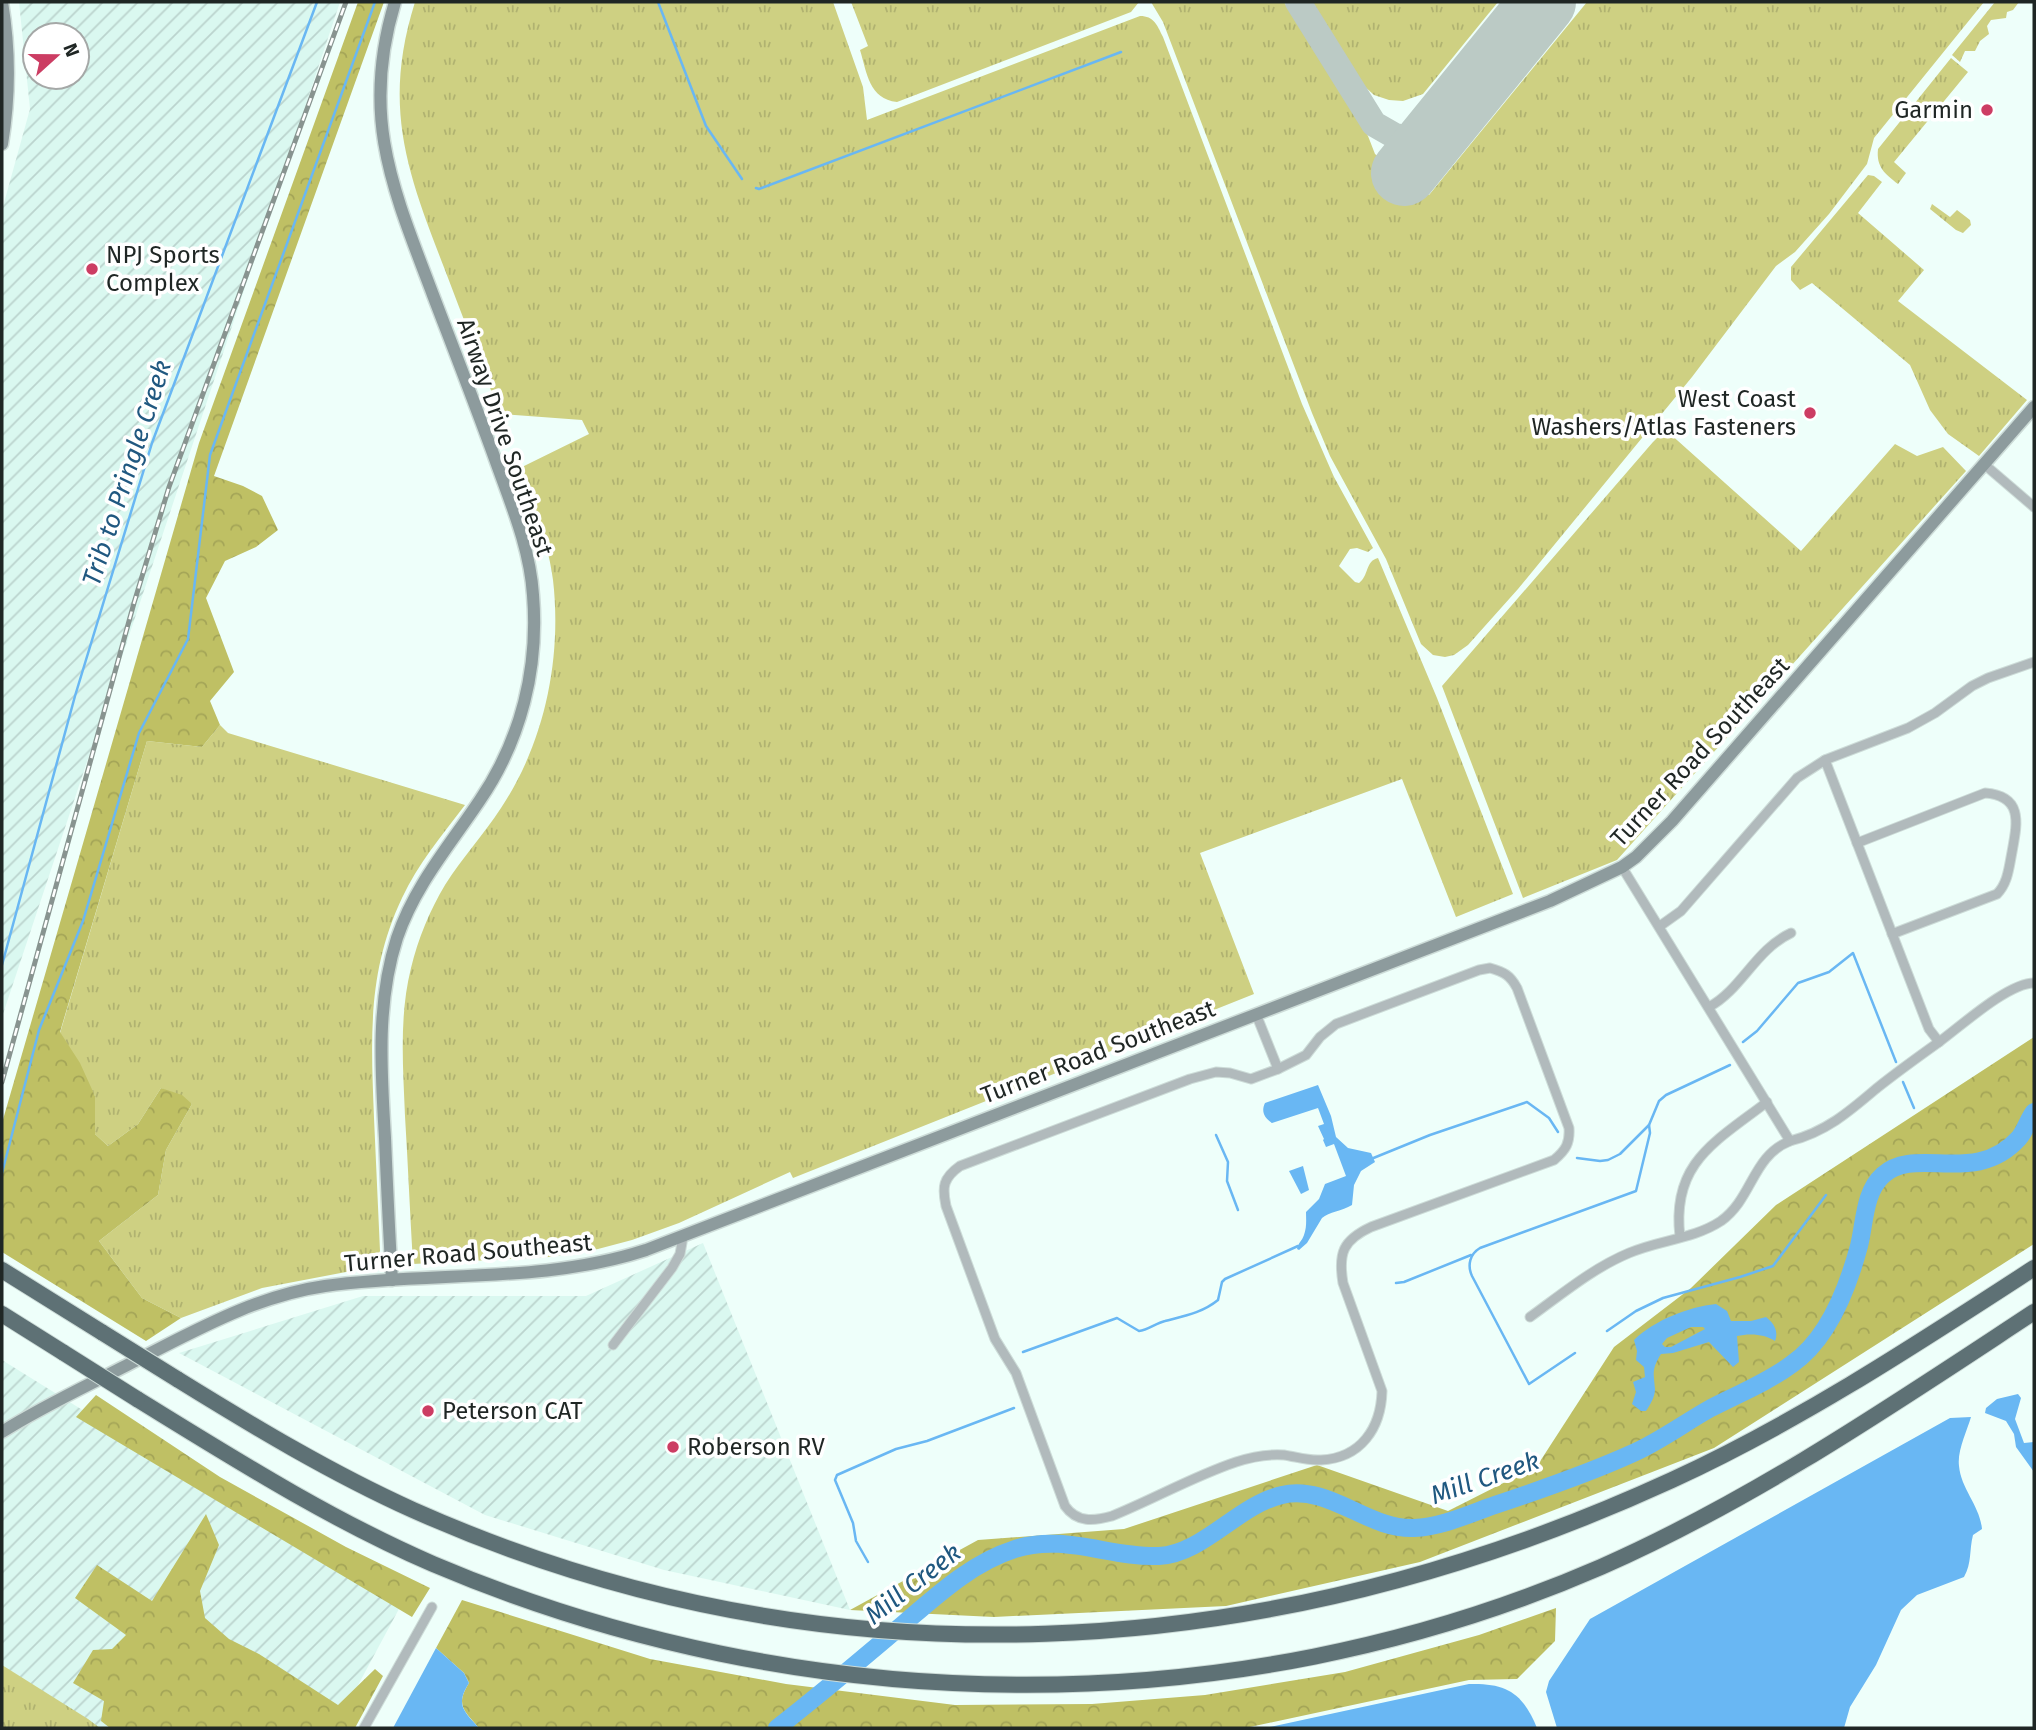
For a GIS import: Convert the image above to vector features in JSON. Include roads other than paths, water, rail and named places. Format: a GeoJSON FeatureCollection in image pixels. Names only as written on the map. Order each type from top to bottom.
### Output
{"type":"FeatureCollection","features":[{"type":"Feature","properties":{"kind":"highway"},"geometry":{"type":"LineString","coordinates":[[4,1271],[311,1459],[411,1509],[585,1574],[719,1607],[821,1623],[941,1633],[1037,1635],[1223,1618],[1342,1595],[1468,1560],[1613,1506],[1746,1443],[1852,1384],[2034,1268]]}},
{"type":"Feature","properties":{"kind":"highway"},"geometry":{"type":"LineString","coordinates":[[2,1314],[301,1498],[432,1563],[498,1590],[600,1624],[712,1653],[800,1669],[886,1679],[1023,1686],[1088,1685],[1188,1676],[1310,1657],[1469,1616],[1569,1580],[1701,1519],[1839,1439],[2034,1312]]}},
{"type":"Feature","properties":{"kind":"main road"},"geometry":{"type":"LineString","coordinates":[[2,2],[9,59],[8,102],[2,144]]}},
{"type":"Feature","properties":{"kind":"main road","name":"Airway Drive Southeast"},"geometry":{"type":"LineString","coordinates":[[392,1280],[381,1049],[386,982],[397,937],[419,887],[491,783],[511,743],[527,692],[534,633],[531,572],[523,538],[390,179],[381,126],[380,95],[385,39],[395,2]]}},
{"type":"Feature","properties":{"kind":"main road","name":"Turner Road Southeast"},"geometry":{"type":"LineString","coordinates":[[2,1432],[197,1329],[246,1307],[323,1286],[546,1272],[617,1259],[682,1237],[1606,877],[1636,857],[1672,821],[2034,407]]}},
{"type":"Feature","properties":{"kind":"street"},"geometry":{"type":"LineString","coordinates":[[1985,465],[2034,507]]}},
{"type":"Feature","properties":{"kind":"street"},"geometry":{"type":"LineString","coordinates":[[1660,926],[1681,911],[1797,778],[1825,760],[1908,728],[1935,713],[1972,685],[2034,662]]}},
{"type":"Feature","properties":{"kind":"street"},"geometry":{"type":"LineString","coordinates":[[1825,760],[1928,1029],[1939,1042]]}},
{"type":"Feature","properties":{"kind":"street"},"geometry":{"type":"LineString","coordinates":[[1857,843],[1985,793],[2000,795],[2009,801],[2015,813],[2017,823],[2007,877],[2003,888],[1997,894],[1892,934]]}},
{"type":"Feature","properties":{"kind":"street"},"geometry":{"type":"LineString","coordinates":[[1622,867],[1790,1141]]}},
{"type":"Feature","properties":{"kind":"street"},"geometry":{"type":"LineString","coordinates":[[1709,1007],[1722,1000],[1774,941],[1791,933]]}},
{"type":"Feature","properties":{"kind":"street"},"geometry":{"type":"LineString","coordinates":[[1490,968],[1503,971],[1511,977],[1517,988],[1569,1128],[1567,1147],[1555,1160],[1371,1227],[1352,1237],[1345,1245],[1340,1267],[1343,1283],[1382,1391],[1374,1429],[1358,1447],[1325,1460],[1283,1455],[1252,1457],[1218,1469],[1112,1516],[1095,1521],[1076,1517],[1065,1506],[1016,1373],[995,1339],[947,1206],[943,1191],[945,1180],[949,1173],[960,1166],[1190,1079],[1216,1072],[1251,1079],[1278,1069],[1306,1055],[1320,1037],[1336,1024],[1479,970],[1490,968]]}},
{"type":"Feature","properties":{"kind":"street"},"geometry":{"type":"LineString","coordinates":[[1530,1317],[1604,1265],[1648,1246],[1702,1231],[1724,1218],[1744,1195],[1771,1151],[1790,1141],[1821,1131],[2010,990],[2025,983],[2034,983]]}},
{"type":"Feature","properties":{"kind":"street"},"geometry":{"type":"LineString","coordinates":[[1256,1014],[1278,1069]]}},
{"type":"Feature","properties":{"kind":"street"},"geometry":{"type":"LineString","coordinates":[[1680,1237],[1678,1202],[1692,1168],[1710,1147],[1767,1102]]}},
{"type":"Feature","properties":{"kind":"street"},"geometry":{"type":"LineString","coordinates":[[613,1345],[672,1268],[680,1254],[682,1237]]}},
{"type":"Feature","properties":{"kind":"street"},"geometry":{"type":"LineString","coordinates":[[364,1728],[432,1607]]}},
{"type":"Feature","properties":{"kind":"water"},"geometry":{"type":"Polygon","coordinates":[[[1318,1085],[1331,1116],[1336,1137],[1348,1148],[1371,1153],[1375,1162],[1361,1171],[1354,1185],[1352,1205],[1322,1218],[1307,1243],[1299,1250],[1297,1249],[1306,1229],[1306,1212],[1319,1199],[1325,1184],[1346,1176],[1334,1144],[1326,1147],[1323,1140],[1318,1126],[1324,1124],[1318,1108],[1272,1123],[1265,1117],[1263,1109],[1265,1103],[1318,1085]]]}},
{"type":"Feature","properties":{"kind":"water"},"geometry":{"type":"Polygon","coordinates":[[[1303,1166],[1309,1190],[1301,1194],[1289,1171],[1303,1166]]]}},
{"type":"Feature","properties":{"kind":"water"},"geometry":{"type":"Polygon","coordinates":[[[1716,1304],[1727,1311],[1731,1321],[1751,1321],[1766,1317],[1775,1328],[1775,1341],[1757,1335],[1737,1336],[1739,1362],[1733,1367],[1709,1342],[1661,1354],[1654,1368],[1653,1398],[1646,1411],[1641,1411],[1632,1404],[1636,1392],[1633,1382],[1645,1377],[1644,1367],[1636,1360],[1634,1340],[1662,1321],[1683,1311],[1716,1304]],[[1691,1327],[1667,1338],[1662,1344],[1671,1347],[1705,1329],[1691,1327]]]}},
{"type":"Feature","properties":{"kind":"water"},"geometry":{"type":"Polygon","coordinates":[[[2018,1394],[2021,1398],[2015,1419],[2024,1443],[2034,1442],[2034,1472],[2016,1447],[2014,1434],[2006,1421],[1985,1413],[1986,1408],[1997,1399],[2018,1394]]]}},
{"type":"Feature","properties":{"kind":"water"},"geometry":{"type":"Polygon","coordinates":[[[1971,1417],[1961,1448],[1959,1466],[1982,1529],[1973,1535],[1967,1572],[1964,1577],[1917,1595],[1901,1610],[1876,1665],[1850,1707],[1844,1728],[1557,1728],[1546,1692],[1549,1681],[1590,1619],[1950,1418],[1971,1417]]]}},
{"type":"Feature","properties":{"kind":"water"},"geometry":{"type":"Polygon","coordinates":[[[436,1648],[464,1673],[469,1683],[463,1697],[463,1707],[479,1728],[393,1728],[436,1648]]]}},
{"type":"Feature","properties":{"kind":"water"},"geometry":{"type":"Polygon","coordinates":[[[1469,1684],[1493,1685],[1511,1692],[1525,1706],[1537,1728],[1265,1728],[1469,1684]]]}},
{"type":"Feature","properties":{"kind":"waterway","name":"Trib to Pringle Creek"},"geometry":{"type":"LineString","coordinates":[[2,965],[75,696],[152,443],[317,2]]}},
{"type":"Feature","properties":{"kind":"waterway"},"geometry":{"type":"LineString","coordinates":[[2,1173],[39,1030],[83,921],[139,733],[188,639],[210,455],[375,2]]}},
{"type":"Feature","properties":{"kind":"waterway"},"geometry":{"type":"LineString","coordinates":[[658,2],[706,126],[742,179]]}},
{"type":"Feature","properties":{"kind":"waterway"},"geometry":{"type":"LineString","coordinates":[[756,188],[1121,52]]}},
{"type":"Feature","properties":{"kind":"waterway"},"geometry":{"type":"LineString","coordinates":[[1743,1042],[1757,1031],[1798,983],[1829,972],[1853,953],[1896,1062]]}},
{"type":"Feature","properties":{"kind":"waterway"},"geometry":{"type":"LineString","coordinates":[[1577,1158],[1600,1161],[1620,1154],[1649,1125],[1659,1101],[1666,1095],[1730,1065]]}},
{"type":"Feature","properties":{"kind":"waterway"},"geometry":{"type":"LineString","coordinates":[[1903,1082],[1914,1108]]}},
{"type":"Feature","properties":{"kind":"waterway"},"geometry":{"type":"LineString","coordinates":[[1371,1159],[1430,1135],[1527,1102],[1549,1118],[1558,1132]]}},
{"type":"Feature","properties":{"kind":"waterway","name":"Mill Creek"},"geometry":{"type":"LineString","coordinates":[[777,1728],[951,1584],[982,1564],[1015,1549],[1051,1544],[1141,1556],[1175,1553],[1191,1547],[1266,1500],[1299,1493],[1332,1501],[1397,1527],[1424,1527],[1455,1520],[1546,1488],[1641,1449],[1783,1370],[1816,1341],[1835,1311],[1849,1278],[1859,1246],[1866,1208],[1872,1190],[1883,1175],[1912,1163],[1965,1163],[1984,1160],[2002,1152],[2019,1138],[2034,1112]]}},
{"type":"Feature","properties":{"kind":"waterway"},"geometry":{"type":"LineString","coordinates":[[1575,1353],[1529,1384],[1472,1276],[1470,1260],[1480,1248],[1636,1191],[1650,1133],[1649,1125]]}},
{"type":"Feature","properties":{"kind":"waterway"},"geometry":{"type":"LineString","coordinates":[[1216,1135],[1228,1162],[1227,1181],[1238,1210]]}},
{"type":"Feature","properties":{"kind":"waterway"},"geometry":{"type":"LineString","coordinates":[[1607,1331],[1636,1311],[1663,1298],[1773,1266],[1826,1195]]}},
{"type":"Feature","properties":{"kind":"waterway"},"geometry":{"type":"LineString","coordinates":[[1023,1352],[1117,1318],[1139,1331],[1199,1311],[1218,1300],[1225,1279],[1298,1246]]}},
{"type":"Feature","properties":{"kind":"waterway"},"geometry":{"type":"LineString","coordinates":[[1396,1283],[1471,1255]]}},
{"type":"Feature","properties":{"kind":"waterway"},"geometry":{"type":"LineString","coordinates":[[868,1562],[856,1541],[853,1523],[835,1480],[837,1475],[896,1449],[927,1441],[1014,1408]]}},
{"type":"Feature","properties":{"kind":"railway"},"geometry":{"type":"LineString","coordinates":[[2,1082],[134,603],[169,487],[346,2]]}},
{"type":"Feature","properties":{"kind":"place","name":"Garmin"},"geometry":{"type":"Point","coordinates":[1987,110]}},
{"type":"Feature","properties":{"kind":"place","name":"NPJ Sports Complex"},"geometry":{"type":"Point","coordinates":[92,269]}},
{"type":"Feature","properties":{"kind":"place","name":"West Coast Washers/Atlas Fasteners"},"geometry":{"type":"Point","coordinates":[1810,413]}},
{"type":"Feature","properties":{"kind":"place","name":"Peterson CAT"},"geometry":{"type":"Point","coordinates":[428,1411]}},
{"type":"Feature","properties":{"kind":"place","name":"Roberson RV"},"geometry":{"type":"Point","coordinates":[673,1447]}}]}
